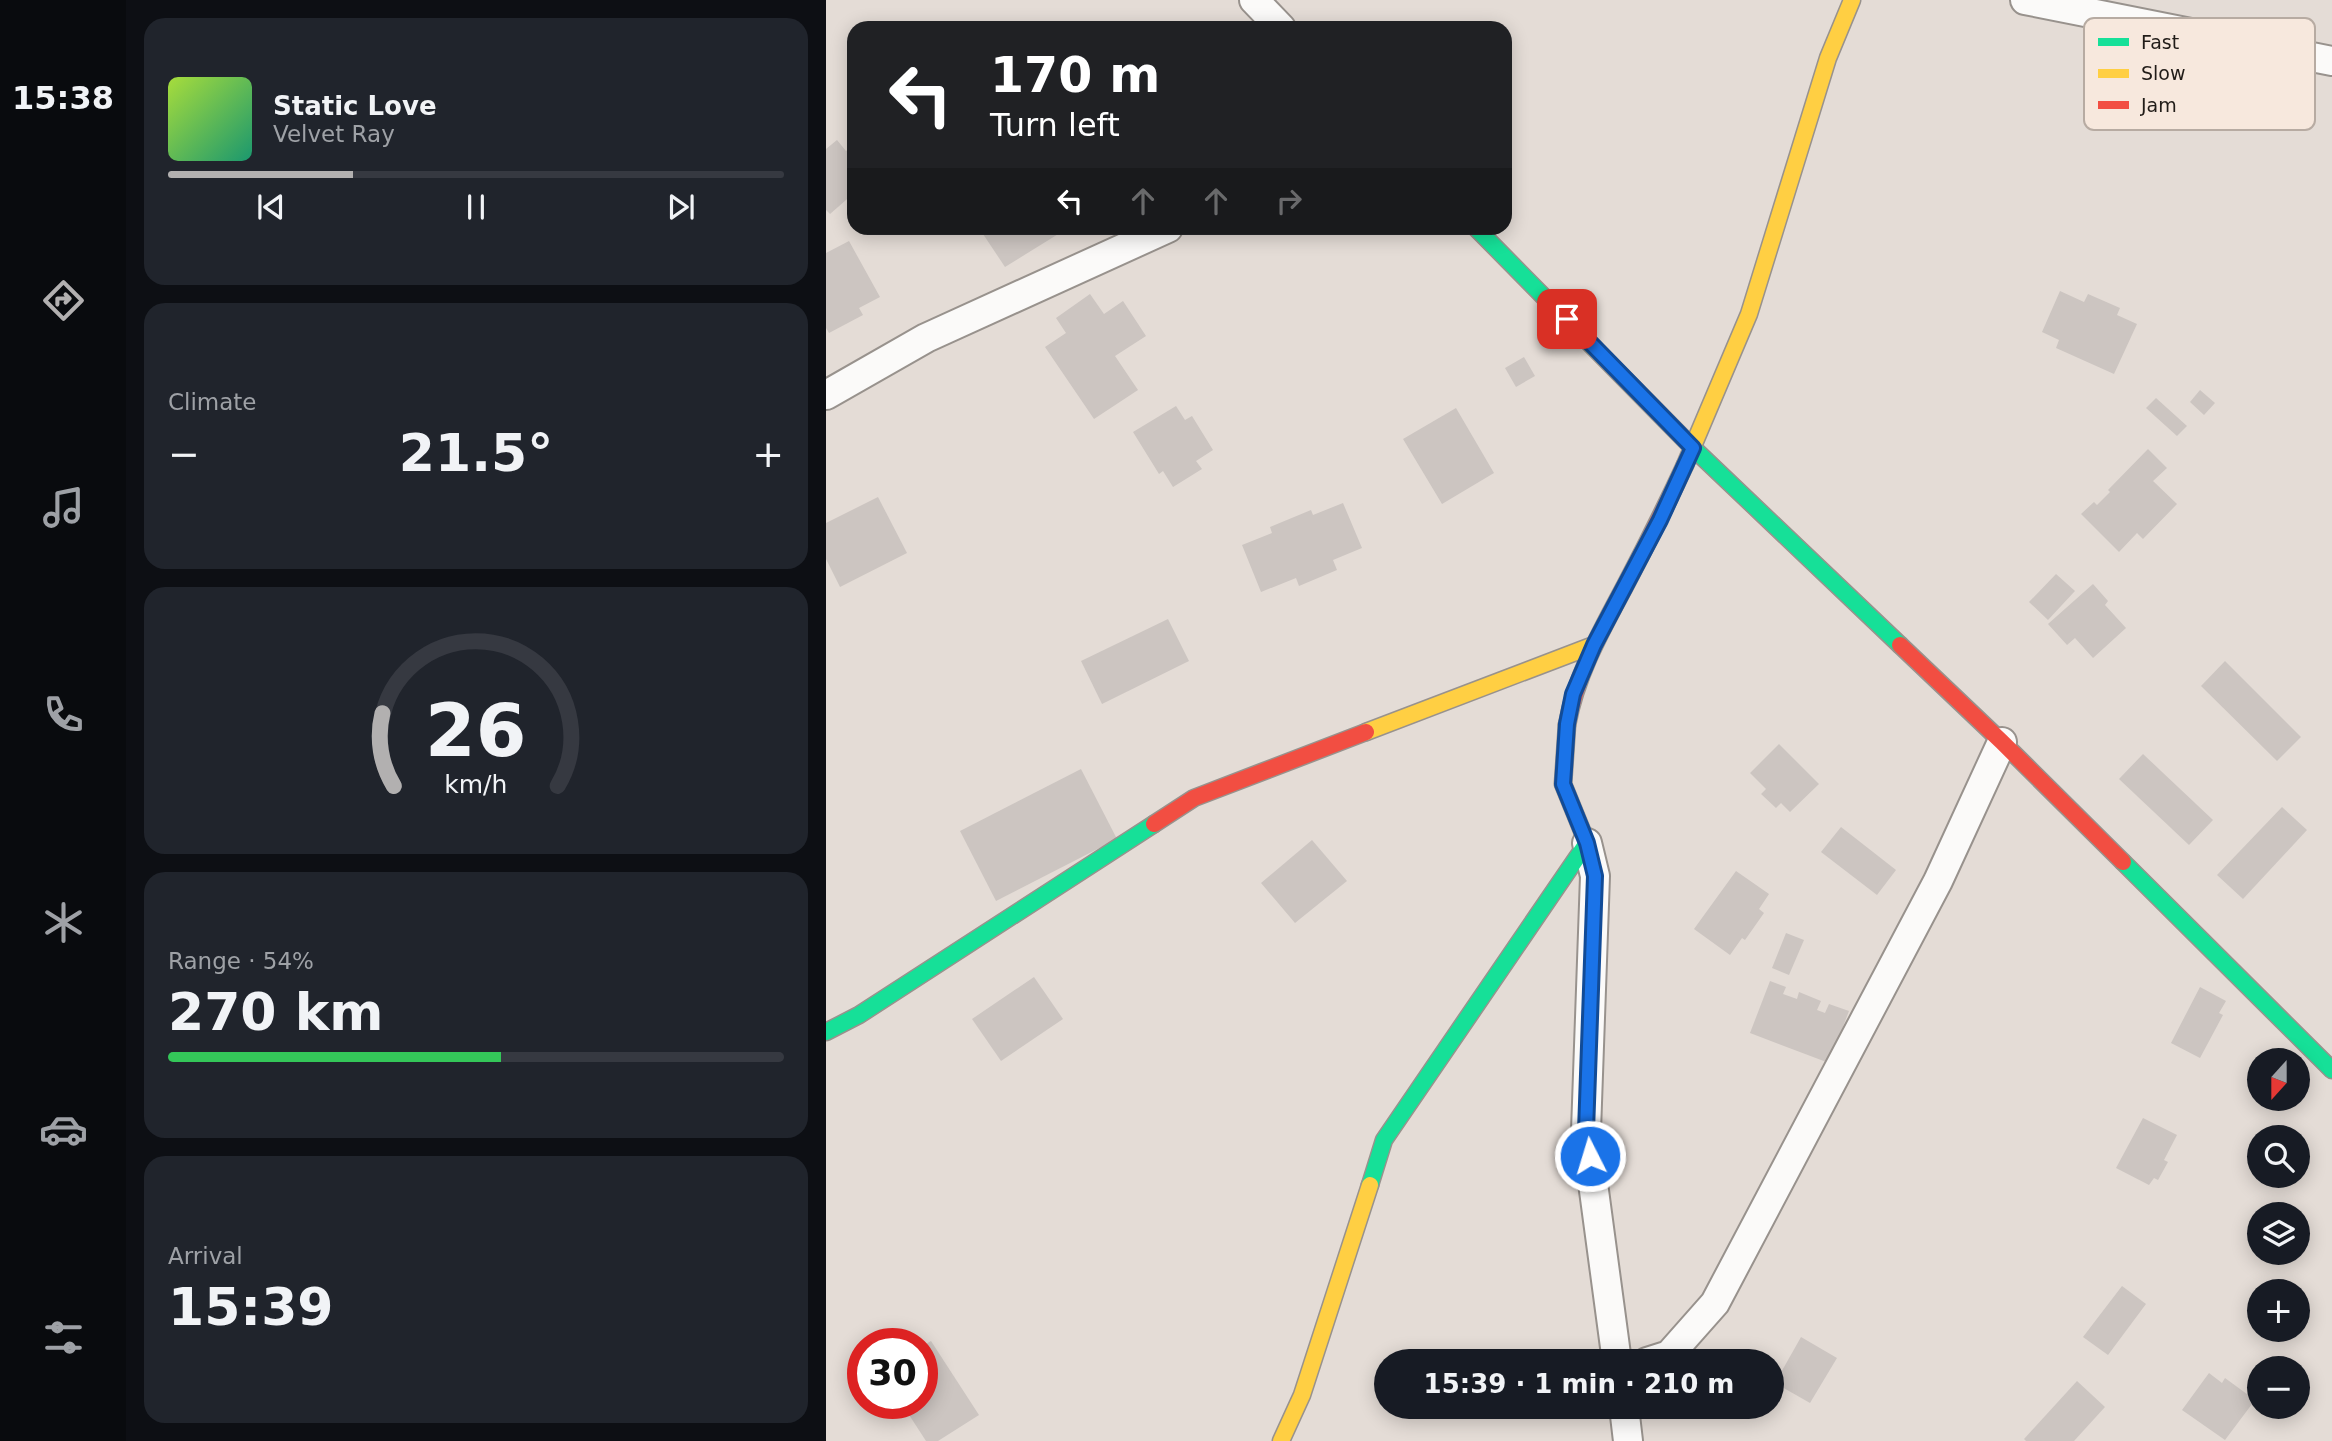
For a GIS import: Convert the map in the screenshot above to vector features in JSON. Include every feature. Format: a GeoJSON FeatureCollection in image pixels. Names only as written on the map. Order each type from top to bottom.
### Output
{"type":"FeatureCollection","features":[{"type":"Feature","properties":{"kind":"street"},"geometry":{"type":"LineString","coordinates":[[1254,0],[1274,21]]}},
{"type":"Feature","properties":{"kind":"street"},"geometry":{"type":"LineString","coordinates":[[1616,1349],[1586,1131],[1595,876],[1587,843],[1563,784],[1567,724],[1573,694],[1594,645],[1660,520],[1749,314],[1828,58],[1852,0]]}},
{"type":"Feature","properties":{"kind":"street"},"geometry":{"type":"LineString","coordinates":[[2025,0],[2116,18]]}},
{"type":"Feature","properties":{"kind":"street"},"geometry":{"type":"LineString","coordinates":[[826,395],[926,338],[1153,235]]}},
{"type":"Feature","properties":{"kind":"street"},"geometry":{"type":"LineString","coordinates":[[1483,235],[1693,448],[2002,742],[2332,1070]]}},
{"type":"Feature","properties":{"kind":"street"},"geometry":{"type":"LineString","coordinates":[[826,1032],[859,1015],[1194,798],[1594,645]]}},
{"type":"Feature","properties":{"kind":"street"},"geometry":{"type":"LineString","coordinates":[[1674,1349],[1715,1303],[1938,881],[2002,742]]}},
{"type":"Feature","properties":{"kind":"street"},"geometry":{"type":"LineString","coordinates":[[1282,1441],[1302,1395],[1384,1140],[1587,843]]}},
{"type":"Feature","properties":{"kind":"street"},"geometry":{"type":"LineString","coordinates":[[1625,1419],[1628,1441]]}},
{"type":"Feature","properties":{"kind":"building"},"geometry":{"type":"Polygon","coordinates":[[[837,140],[847,150],[847,199],[830,214],[826,210],[826,149],[837,140]]]}},
{"type":"Feature","properties":{"kind":"building"},"geometry":{"type":"Polygon","coordinates":[[[984,235],[1057,235],[1005,267],[984,235]]]}},
{"type":"Feature","properties":{"kind":"building"},"geometry":{"type":"Polygon","coordinates":[[[849,241],[880,297],[859,308],[863,315],[829,333],[826,328],[826,253],[849,241]]]}},
{"type":"Feature","properties":{"kind":"building"},"geometry":{"type":"Polygon","coordinates":[[[2060,291],[2084,302],[2088,294],[2120,308],[2117,315],[2137,324],[2114,374],[2056,348],[2059,340],[2042,332],[2060,291]]]}},
{"type":"Feature","properties":{"kind":"building"},"geometry":{"type":"Polygon","coordinates":[[[1090,294],[1104,314],[1123,301],[1146,336],[1115,356],[1138,390],[1094,419],[1045,347],[1066,333],[1056,318],[1090,294]]]}},
{"type":"Feature","properties":{"kind":"building"},"geometry":{"type":"Polygon","coordinates":[[[1524,357],[1535,376],[1516,387],[1505,368],[1524,357]]]}},
{"type":"Feature","properties":{"kind":"building"},"geometry":{"type":"Polygon","coordinates":[[[2200,390],[2215,403],[2204,415],[2190,402],[2200,390]]]}},
{"type":"Feature","properties":{"kind":"building"},"geometry":{"type":"Polygon","coordinates":[[[2156,398],[2187,426],[2177,436],[2146,408],[2156,398]]]}},
{"type":"Feature","properties":{"kind":"building"},"geometry":{"type":"Polygon","coordinates":[[[1176,406],[1185,420],[1192,416],[1213,450],[1196,461],[1202,469],[1173,487],[1163,471],[1159,474],[1133,432],[1176,406]]]}},
{"type":"Feature","properties":{"kind":"building"},"geometry":{"type":"Polygon","coordinates":[[[1456,408],[1494,473],[1442,504],[1403,439],[1456,408]]]}},
{"type":"Feature","properties":{"kind":"building"},"geometry":{"type":"Polygon","coordinates":[[[2148,449],[2167,468],[2153,481],[2177,504],[2143,539],[2137,533],[2119,552],[2081,514],[2094,502],[2097,505],[2148,449]]]}},
{"type":"Feature","properties":{"kind":"building"},"geometry":{"type":"Polygon","coordinates":[[[878,497],[907,553],[840,587],[826,559],[826,523],[878,497]]]}},
{"type":"Feature","properties":{"kind":"building"},"geometry":{"type":"Polygon","coordinates":[[[1343,503],[1362,548],[1333,560],[1337,570],[1299,586],[1296,578],[1261,592],[1242,545],[1272,533],[1270,527],[1311,510],[1313,515],[1343,503]]]}},
{"type":"Feature","properties":{"kind":"building"},"geometry":{"type":"Polygon","coordinates":[[[2056,574],[2075,591],[2048,620],[2029,602],[2056,574]]]}},
{"type":"Feature","properties":{"kind":"building"},"geometry":{"type":"Polygon","coordinates":[[[2093,584],[2108,601],[2105,605],[2126,628],[2093,658],[2075,638],[2067,645],[2048,624],[2093,584]]]}},
{"type":"Feature","properties":{"kind":"building"},"geometry":{"type":"Polygon","coordinates":[[[1168,619],[1189,661],[1102,704],[1081,661],[1168,619]]]}},
{"type":"Feature","properties":{"kind":"building"},"geometry":{"type":"Polygon","coordinates":[[[2225,661],[2301,737],[2277,761],[2201,686],[2225,661]]]}},
{"type":"Feature","properties":{"kind":"building"},"geometry":{"type":"Polygon","coordinates":[[[1779,744],[1819,784],[1790,812],[1781,803],[1776,808],[1761,794],[1766,789],[1750,773],[1779,744]]]}},
{"type":"Feature","properties":{"kind":"building"},"geometry":{"type":"Polygon","coordinates":[[[2143,754],[2213,820],[2189,845],[2119,779],[2143,754]]]}},
{"type":"Feature","properties":{"kind":"building"},"geometry":{"type":"Polygon","coordinates":[[[1081,769],[1117,839],[996,901],[960,831],[1081,769]]]}},
{"type":"Feature","properties":{"kind":"building"},"geometry":{"type":"Polygon","coordinates":[[[2282,807],[2307,830],[2243,899],[2217,875],[2282,807]]]}},
{"type":"Feature","properties":{"kind":"building"},"geometry":{"type":"Polygon","coordinates":[[[1841,827],[1896,870],[1877,895],[1821,852],[1841,827]]]}},
{"type":"Feature","properties":{"kind":"building"},"geometry":{"type":"Polygon","coordinates":[[[1312,840],[1347,881],[1295,923],[1261,883],[1312,840]]]}},
{"type":"Feature","properties":{"kind":"building"},"geometry":{"type":"Polygon","coordinates":[[[1736,871],[1769,894],[1759,909],[1764,913],[1745,940],[1742,938],[1730,955],[1694,929],[1736,871]]]}},
{"type":"Feature","properties":{"kind":"building"},"geometry":{"type":"Polygon","coordinates":[[[1786,933],[1804,940],[1789,975],[1772,968],[1786,933]]]}},
{"type":"Feature","properties":{"kind":"building"},"geometry":{"type":"Polygon","coordinates":[[[1034,977],[1063,1019],[1001,1061],[972,1019],[1034,977]]]}},
{"type":"Feature","properties":{"kind":"building"},"geometry":{"type":"Polygon","coordinates":[[[1770,981],[1786,987],[1783,994],[1797,999],[1799,992],[1821,1001],[1817,1010],[1825,1013],[1829,1004],[1849,1011],[1829,1063],[1750,1033],[1770,981]]]}},
{"type":"Feature","properties":{"kind":"building"},"geometry":{"type":"Polygon","coordinates":[[[2200,987],[2226,1001],[2219,1013],[2223,1015],[2200,1058],[2171,1043],[2200,987]]]}},
{"type":"Feature","properties":{"kind":"building"},"geometry":{"type":"Polygon","coordinates":[[[2143,1118],[2177,1135],[2164,1160],[2168,1162],[2158,1180],[2154,1178],[2149,1185],[2116,1168],[2143,1118]]]}},
{"type":"Feature","properties":{"kind":"building"},"geometry":{"type":"Polygon","coordinates":[[[2122,1286],[2146,1304],[2108,1355],[2083,1337],[2122,1286]]]}},
{"type":"Feature","properties":{"kind":"building"},"geometry":{"type":"Polygon","coordinates":[[[1801,1337],[1837,1358],[1810,1403],[1784,1388],[1784,1367],[1801,1337]]]}},
{"type":"Feature","properties":{"kind":"building"},"geometry":{"type":"Polygon","coordinates":[[[938,1352],[979,1415],[938,1441],[926,1441],[912,1419],[938,1419],[938,1352]]]}},
{"type":"Feature","properties":{"kind":"building"},"geometry":{"type":"Polygon","coordinates":[[[2209,1373],[2222,1383],[2225,1378],[2247,1394],[2247,1411],[2225,1440],[2182,1410],[2209,1373]]]}},
{"type":"Feature","properties":{"kind":"building"},"geometry":{"type":"Polygon","coordinates":[[[2077,1381],[2105,1407],[2074,1441],[2026,1441],[2024,1439],[2077,1381]]]}},
{"type":"Feature","properties":{"kind":"traffic: fast"},"geometry":{"type":"LineString","coordinates":[[1483,235],[1693,448],[1900,645]]}},
{"type":"Feature","properties":{"kind":"traffic: fast"},"geometry":{"type":"LineString","coordinates":[[1370,1185],[1384,1140],[1587,843],[1563,784],[1567,725]]}},
{"type":"Feature","properties":{"kind":"traffic: fast"},"geometry":{"type":"LineString","coordinates":[[826,1032],[859,1015],[1154,824]]}},
{"type":"Feature","properties":{"kind":"traffic: fast"},"geometry":{"type":"LineString","coordinates":[[2123,862],[2332,1070]]}},
{"type":"Feature","properties":{"kind":"traffic: slow"},"geometry":{"type":"LineString","coordinates":[[1685,465],[1749,314],[1828,58],[1852,0]]}},
{"type":"Feature","properties":{"kind":"traffic: slow"},"geometry":{"type":"LineString","coordinates":[[1366,732],[1594,645]]}},
{"type":"Feature","properties":{"kind":"traffic: slow"},"geometry":{"type":"LineString","coordinates":[[1281,1441],[1302,1395],[1370,1185]]}},
{"type":"Feature","properties":{"kind":"traffic: jam"},"geometry":{"type":"LineString","coordinates":[[1567,725],[1576,689],[1590,654],[1685,465]]}},
{"type":"Feature","properties":{"kind":"traffic: jam"},"geometry":{"type":"LineString","coordinates":[[1900,645],[2123,862]]}},
{"type":"Feature","properties":{"kind":"traffic: jam"},"geometry":{"type":"LineString","coordinates":[[1154,824],[1194,798],[1366,732]]}},
{"type":"Feature","properties":{"kind":"route"},"geometry":{"type":"LineString","coordinates":[[1567,319],[1693,448],[1660,520],[1588,657],[1573,694],[1567,724],[1563,784],[1587,843],[1595,876],[1586,1131],[1590,1156]]}}]}
